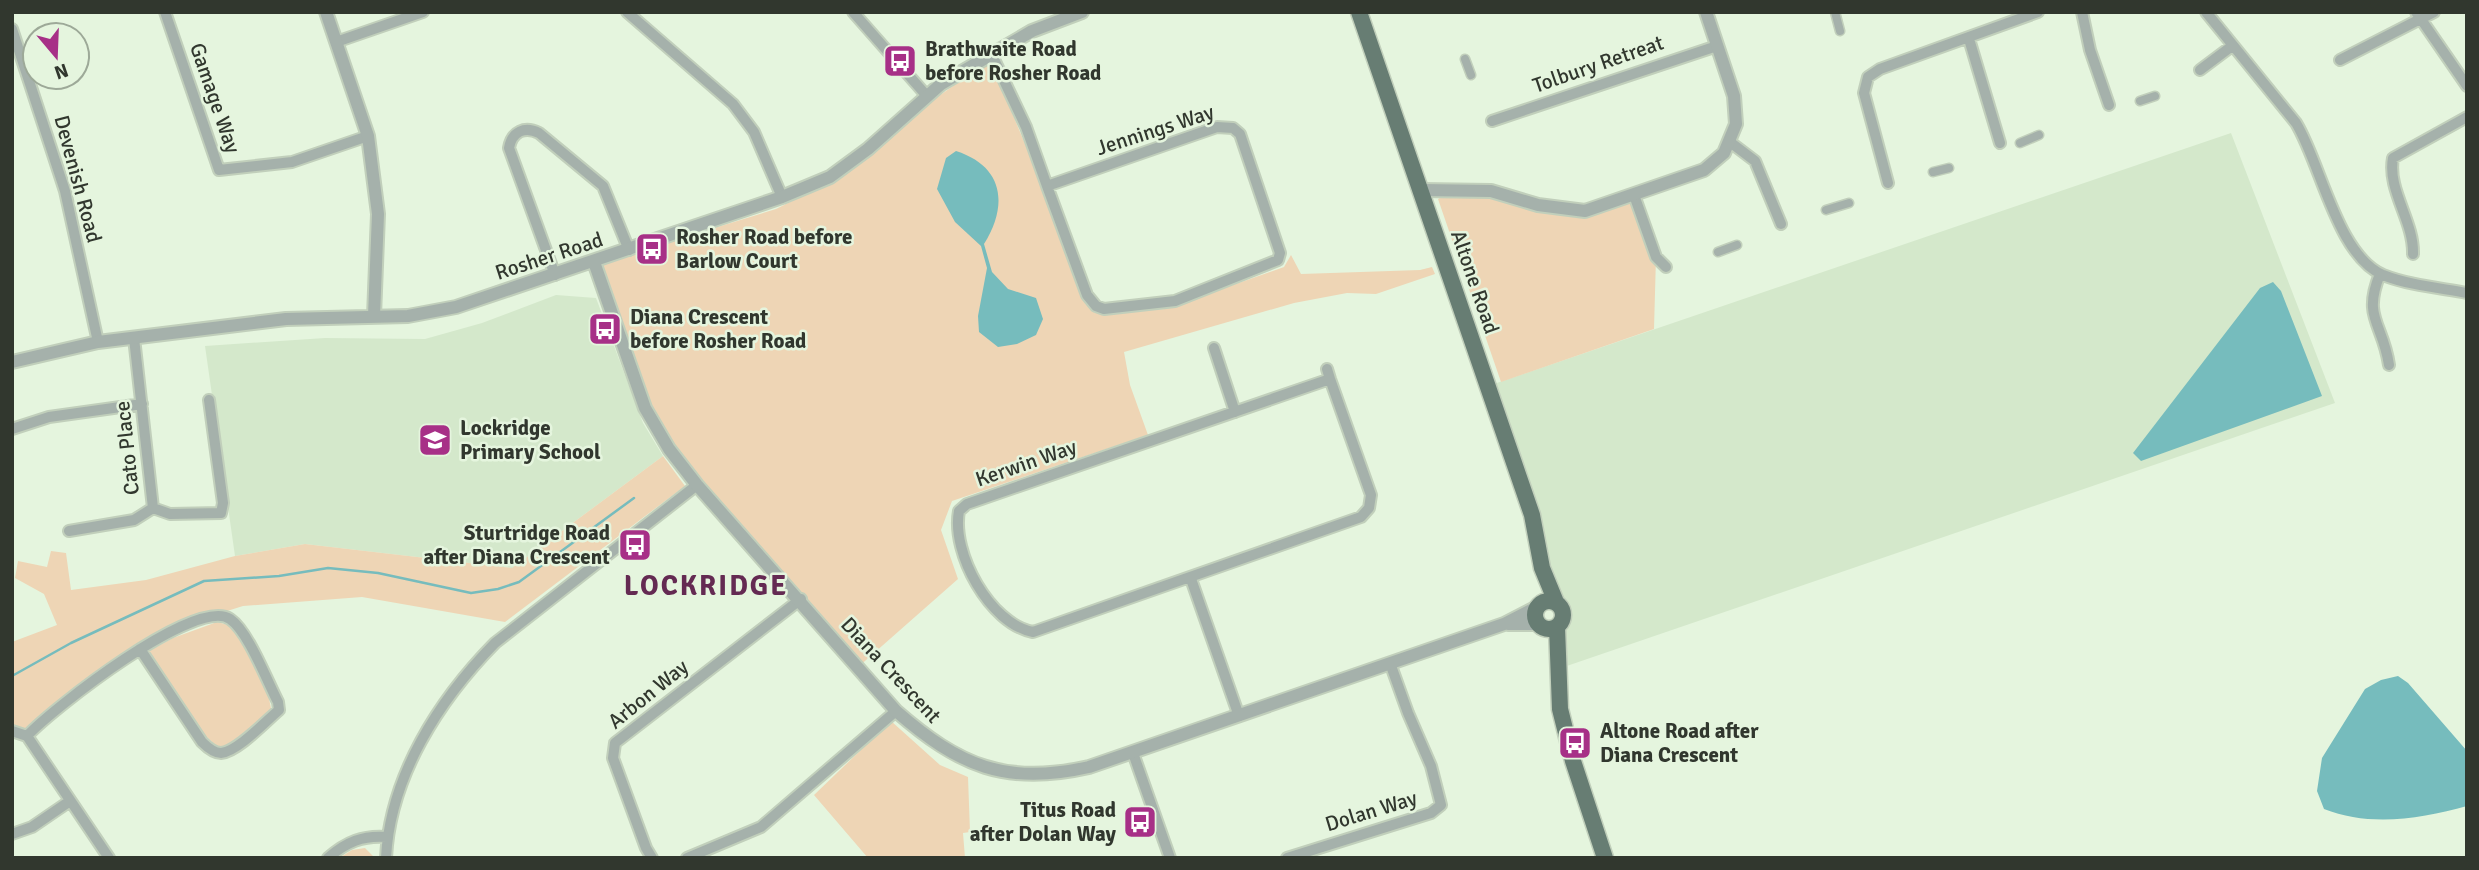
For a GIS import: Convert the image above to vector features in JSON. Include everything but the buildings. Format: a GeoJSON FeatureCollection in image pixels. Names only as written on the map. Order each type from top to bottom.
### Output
{"type":"FeatureCollection","features":[{"type":"Feature","properties":{"kind":"main road","name":"Altone Road"},"geometry":{"type":"LineString","coordinates":[[1359,12],[1532,516],[1542,568],[1543,618],[1559,669],[1560,709],[1564,731],[1605,858]]}},
{"type":"Feature","properties":{"kind":"main road","name":"Altone Road"},"geometry":{"type":"LineString","coordinates":[[1542,568],[1563,614],[1543,618]]}},
{"type":"Feature","properties":{"kind":"main road"},"geometry":{"type":"LineString","coordinates":[[1543,618],[1546,601],[1556,602]]}},
{"type":"Feature","properties":{"kind":"street","name":"Gamage Way"},"geometry":{"type":"LineString","coordinates":[[165,12],[219,170],[292,162],[368,136]]}},
{"type":"Feature","properties":{"kind":"street"},"geometry":{"type":"LineString","coordinates":[[326,12],[368,136],[378,214],[374,316]]}},
{"type":"Feature","properties":{"kind":"street"},"geometry":{"type":"LineString","coordinates":[[336,42],[424,12]]}},
{"type":"Feature","properties":{"kind":"street"},"geometry":{"type":"LineString","coordinates":[[627,12],[733,104],[754,132],[782,197]]}},
{"type":"Feature","properties":{"kind":"street"},"geometry":{"type":"LineString","coordinates":[[853,12],[926,95]]}},
{"type":"Feature","properties":{"kind":"street","name":"Rosher Road"},"geometry":{"type":"LineString","coordinates":[[12,362],[97,342],[286,318],[431,313],[555,275],[782,197],[831,177],[868,149],[926,95],[1032,31],[1082,12]]}},
{"type":"Feature","properties":{"kind":"street"},"geometry":{"type":"LineString","coordinates":[[1423,197],[1451,192],[1491,191],[1572,211],[1597,208],[1704,170],[1724,153],[1736,124],[1737,111],[1706,12]]}},
{"type":"Feature","properties":{"kind":"street"},"geometry":{"type":"LineString","coordinates":[[1835,12],[1840,31]]}},
{"type":"Feature","properties":{"kind":"street"},"geometry":{"type":"LineString","coordinates":[[1888,183],[1864,93],[1868,77],[1880,69],[2038,12]]}},
{"type":"Feature","properties":{"kind":"street"},"geometry":{"type":"LineString","coordinates":[[2082,12],[2090,50],[2109,105]]}},
{"type":"Feature","properties":{"kind":"street"},"geometry":{"type":"LineString","coordinates":[[2206,12],[2296,123],[2306,140],[2345,235],[2362,260],[2380,274],[2467,293]]}},
{"type":"Feature","properties":{"kind":"street"},"geometry":{"type":"LineString","coordinates":[[2340,60],[2418,16],[2434,12]]}},
{"type":"Feature","properties":{"kind":"street"},"geometry":{"type":"LineString","coordinates":[[2418,16],[2467,86]]}},
{"type":"Feature","properties":{"kind":"street","name":"Devenish Road"},"geometry":{"type":"LineString","coordinates":[[12,29],[65,191],[97,342]]}},
{"type":"Feature","properties":{"kind":"street"},"geometry":{"type":"LineString","coordinates":[[1969,38],[2000,143]]}},
{"type":"Feature","properties":{"kind":"street","name":"Tolbury Retreat"},"geometry":{"type":"LineString","coordinates":[[1492,121],[1588,88],[1621,80],[1679,56],[1717,46]]}},
{"type":"Feature","properties":{"kind":"street"},"geometry":{"type":"LineString","coordinates":[[2200,70],[2232,46]]}},
{"type":"Feature","properties":{"kind":"street","name":"Jennings Way"},"geometry":{"type":"LineString","coordinates":[[991,54],[1026,127],[1047,186],[1087,295],[1097,306],[1104,309],[1175,301],[1278,260],[1280,253],[1240,134],[1226,125],[1047,186]]}},
{"type":"Feature","properties":{"kind":"street"},"geometry":{"type":"LineString","coordinates":[[1465,58],[1471,75]]}},
{"type":"Feature","properties":{"kind":"street"},"geometry":{"type":"LineString","coordinates":[[2140,101],[2155,96]]}},
{"type":"Feature","properties":{"kind":"street"},"geometry":{"type":"LineString","coordinates":[[2413,254],[2413,237],[2391,171],[2393,158],[2467,117]]}},
{"type":"Feature","properties":{"kind":"street"},"geometry":{"type":"LineString","coordinates":[[555,275],[509,148],[520,131],[527,129],[540,133],[603,186],[629,250]]}},
{"type":"Feature","properties":{"kind":"street"},"geometry":{"type":"LineString","coordinates":[[2020,144],[2039,135]]}},
{"type":"Feature","properties":{"kind":"street"},"geometry":{"type":"LineString","coordinates":[[1730,142],[1755,161],[1781,224]]}},
{"type":"Feature","properties":{"kind":"street"},"geometry":{"type":"LineString","coordinates":[[1933,172],[1949,168]]}},
{"type":"Feature","properties":{"kind":"street"},"geometry":{"type":"LineString","coordinates":[[1634,195],[1656,257],[1666,267]]}},
{"type":"Feature","properties":{"kind":"street"},"geometry":{"type":"LineString","coordinates":[[1826,210],[1849,203]]}},
{"type":"Feature","properties":{"kind":"street"},"geometry":{"type":"LineString","coordinates":[[1718,253],[1737,245]]}},
{"type":"Feature","properties":{"kind":"street","name":"Diana Crescent"},"geometry":{"type":"LineString","coordinates":[[594,262],[645,408],[669,450],[696,485],[801,599],[896,711],[946,750],[992,770],[1028,776],[1060,773],[1133,753],[1504,624],[1543,618]]}},
{"type":"Feature","properties":{"kind":"street"},"geometry":{"type":"LineString","coordinates":[[2380,274],[2371,306],[2387,350],[2389,365]]}},
{"type":"Feature","properties":{"kind":"street","name":"Cato Place"},"geometry":{"type":"LineString","coordinates":[[69,531],[134,520],[153,508],[134,338]]}},
{"type":"Feature","properties":{"kind":"street"},"geometry":{"type":"LineString","coordinates":[[1214,348],[1235,412]]}},
{"type":"Feature","properties":{"kind":"street","name":"Kerwin Way"},"geometry":{"type":"LineString","coordinates":[[1328,374],[1371,495],[1369,508],[1361,517],[1345,525],[1033,632],[1026,631],[987,598],[972,578],[957,537],[959,511],[967,504],[1235,412],[1328,374]]}},
{"type":"Feature","properties":{"kind":"street"},"geometry":{"type":"LineString","coordinates":[[153,508],[170,514],[221,513],[223,503],[209,400]]}},
{"type":"Feature","properties":{"kind":"street"},"geometry":{"type":"LineString","coordinates":[[12,429],[49,417],[142,404]]}},
{"type":"Feature","properties":{"kind":"street"},"geometry":{"type":"LineString","coordinates":[[386,858],[387,836],[421,742],[466,673],[495,643],[696,485]]}},
{"type":"Feature","properties":{"kind":"street"},"geometry":{"type":"LineString","coordinates":[[1191,579],[1239,716]]}},
{"type":"Feature","properties":{"kind":"street","name":"Arbon Way"},"geometry":{"type":"LineString","coordinates":[[652,858],[613,758],[615,743],[801,599]]}},
{"type":"Feature","properties":{"kind":"street"},"geometry":{"type":"LineString","coordinates":[[27,736],[41,720],[140,649],[189,623],[212,615],[228,617],[238,627],[278,702],[279,710],[232,749],[220,753],[212,751],[202,742],[140,649]]}},
{"type":"Feature","properties":{"kind":"street","name":"Dolan Way"},"geometry":{"type":"LineString","coordinates":[[1287,858],[1431,813],[1441,805],[1431,766],[1390,663]]}},
{"type":"Feature","properties":{"kind":"street"},"geometry":{"type":"LineString","coordinates":[[687,858],[761,827],[896,711]]}},
{"type":"Feature","properties":{"kind":"street"},"geometry":{"type":"LineString","coordinates":[[12,730],[27,736],[109,858]]}},
{"type":"Feature","properties":{"kind":"street"},"geometry":{"type":"LineString","coordinates":[[1133,753],[1170,858]]}},
{"type":"Feature","properties":{"kind":"street"},"geometry":{"type":"LineString","coordinates":[[12,834],[32,827],[70,801]]}},
{"type":"Feature","properties":{"kind":"street"},"geometry":{"type":"LineString","coordinates":[[328,858],[340,847],[360,838],[387,836]]}},
{"type":"Feature","properties":{"kind":"shaded area"},"geometry":{"type":"Polygon","coordinates":[[[990,60],[1043,187],[1085,301],[1095,313],[1165,309],[1284,267],[1291,255],[1301,274],[1420,270],[1432,267],[1435,274],[1376,294],[1347,293],[1294,303],[1124,352],[1130,385],[1148,435],[952,501],[941,530],[958,579],[857,668],[661,438],[594,265],[776,209],[832,181],[926,105],[990,60]]]}},
{"type":"Feature","properties":{"kind":"shaded area"},"geometry":{"type":"Polygon","coordinates":[[[2231,133],[2335,403],[1558,669],[1562,609],[1488,386],[2231,133]]]}},
{"type":"Feature","properties":{"kind":"shaded area"},"geometry":{"type":"Polygon","coordinates":[[[1491,191],[1571,211],[1634,195],[1656,257],[1654,329],[1501,382],[1438,199],[1451,192],[1491,191]]]}},
{"type":"Feature","properties":{"kind":"shaded area","name":"Lockridge Primary School"},"geometry":{"type":"Polygon","coordinates":[[[556,295],[596,298],[643,423],[663,456],[512,568],[305,544],[235,556],[205,346],[325,338],[425,339],[482,323],[556,295]]]}},
{"type":"Feature","properties":{"kind":"shaded area"},"geometry":{"type":"Polygon","coordinates":[[[663,456],[685,486],[505,622],[362,597],[243,606],[170,629],[137,647],[23,731],[12,729],[12,642],[57,625],[44,594],[15,578],[18,561],[47,567],[51,551],[66,553],[71,590],[146,580],[235,556],[305,544],[512,568],[663,456]]]}},
{"type":"Feature","properties":{"kind":"shaded area"},"geometry":{"type":"Polygon","coordinates":[[[217,622],[233,626],[266,684],[272,713],[235,746],[219,748],[202,733],[147,652],[173,638],[217,622]]]}},
{"type":"Feature","properties":{"kind":"shaded area"},"geometry":{"type":"Polygon","coordinates":[[[891,721],[940,765],[968,777],[970,832],[963,833],[965,858],[868,858],[814,795],[891,721]]]}},
{"type":"Feature","properties":{"kind":"shaded area"},"geometry":{"type":"Polygon","coordinates":[[[365,848],[375,858],[339,858],[352,850],[365,848]]]}},
{"type":"Feature","properties":{"kind":"water"},"geometry":{"type":"Polygon","coordinates":[[[956,151],[984,166],[997,188],[997,215],[984,244],[992,272],[1008,289],[1036,298],[1043,319],[1036,335],[1017,344],[998,347],[979,332],[978,316],[987,268],[981,246],[955,222],[937,189],[946,158],[956,151]]]}},
{"type":"Feature","properties":{"kind":"water"},"geometry":{"type":"Polygon","coordinates":[[[2273,282],[2281,291],[2322,396],[2141,461],[2133,453],[2260,288],[2273,282]]]}},
{"type":"Feature","properties":{"kind":"water"},"geometry":{"type":"Polygon","coordinates":[[[2398,676],[2408,683],[2467,751],[2467,806],[2395,819],[2359,818],[2324,809],[2317,791],[2322,758],[2365,689],[2381,680],[2398,676]]]}},
{"type":"Feature","properties":{"kind":"waterway"},"geometry":{"type":"LineString","coordinates":[[12,676],[71,643],[204,581],[279,576],[328,568],[378,573],[471,593],[498,589],[519,582],[634,498]]}},
{"type":"Feature","properties":{"kind":"place","name":"Brathwaite Road before Rosher Road"},"geometry":{"type":"Point","coordinates":[900,61]}},
{"type":"Feature","properties":{"kind":"place","name":"Rosher Road before Barlow Court"},"geometry":{"type":"Point","coordinates":[652,249]}},
{"type":"Feature","properties":{"kind":"place","name":"Diana Crescent before Rosher Road"},"geometry":{"type":"Point","coordinates":[605,329]}},
{"type":"Feature","properties":{"kind":"place","name":"Lockridge Primary School"},"geometry":{"type":"Point","coordinates":[435,440]}},
{"type":"Feature","properties":{"kind":"place","name":"Sturtridge Road after Diana Crescent"},"geometry":{"type":"Point","coordinates":[635,545]}},
{"type":"Feature","properties":{"kind":"place","name":"Altone Road after Diana Crescent"},"geometry":{"type":"Point","coordinates":[1575,743]}},
{"type":"Feature","properties":{"kind":"place","name":"Titus Road after Dolan Way"},"geometry":{"type":"Point","coordinates":[1140,822]}},
{"type":"Feature","properties":{"kind":"district","name":"LOCKRIDGE"},"geometry":{"type":"Point","coordinates":[706,585]}}]}
